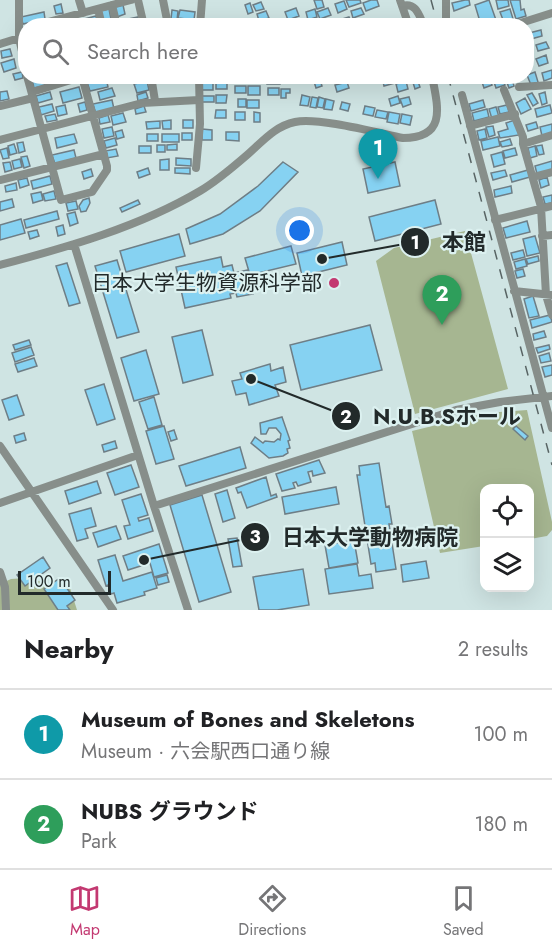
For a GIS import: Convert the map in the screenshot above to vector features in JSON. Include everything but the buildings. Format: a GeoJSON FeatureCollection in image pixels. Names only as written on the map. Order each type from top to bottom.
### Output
{"type":"FeatureCollection","features":[{"type":"Feature","properties":{"kind":"street"},"geometry":{"type":"LineString","coordinates":[[19,0],[20,18]]}},
{"type":"Feature","properties":{"kind":"street"},"geometry":{"type":"LineString","coordinates":[[79,0],[82,13]]}},
{"type":"Feature","properties":{"kind":"street"},"geometry":{"type":"LineString","coordinates":[[63,18],[131,0]]}},
{"type":"Feature","properties":{"kind":"street"},"geometry":{"type":"LineString","coordinates":[[138,0],[142,18]]}},
{"type":"Feature","properties":{"kind":"street"},"geometry":{"type":"LineString","coordinates":[[163,0],[167,18]]}},
{"type":"Feature","properties":{"kind":"street"},"geometry":{"type":"LineString","coordinates":[[201,18],[202,0]]}},
{"type":"Feature","properties":{"kind":"street"},"geometry":{"type":"LineString","coordinates":[[446,0],[446,18]]}},
{"type":"Feature","properties":{"kind":"street"},"geometry":{"type":"LineString","coordinates":[[113,3],[116,18]]}},
{"type":"Feature","properties":{"kind":"street"},"geometry":{"type":"LineString","coordinates":[[406,18],[401,3],[414,7],[420,18]]}},
{"type":"Feature","properties":{"kind":"street"},"geometry":{"type":"LineString","coordinates":[[98,9],[100,18]]}},
{"type":"Feature","properties":{"kind":"street"},"geometry":{"type":"LineString","coordinates":[[534,19],[552,13]]}},
{"type":"Feature","properties":{"kind":"street"},"geometry":{"type":"LineString","coordinates":[[0,44],[18,33]]}},
{"type":"Feature","properties":{"kind":"street"},"geometry":{"type":"LineString","coordinates":[[29,84],[61,200],[92,192],[107,170],[85,84]]}},
{"type":"Feature","properties":{"kind":"street"},"geometry":{"type":"LineString","coordinates":[[0,106],[63,84]]}},
{"type":"Feature","properties":{"kind":"street"},"geometry":{"type":"LineString","coordinates":[[152,84],[155,101]]}},
{"type":"Feature","properties":{"kind":"street"},"geometry":{"type":"LineString","coordinates":[[196,168],[199,137],[199,84]]}},
{"type":"Feature","properties":{"kind":"street"},"geometry":{"type":"LineString","coordinates":[[0,266],[74,244],[174,206],[223,175],[271,133],[290,123],[307,121],[403,138],[416,138],[425,134],[436,124],[438,116],[433,84]]}},
{"type":"Feature","properties":{"kind":"street"},"geometry":{"type":"LineString","coordinates":[[519,87],[552,86]]}},
{"type":"Feature","properties":{"kind":"street"},"geometry":{"type":"LineString","coordinates":[[504,90],[523,136],[523,144],[541,207],[552,315]]}},
{"type":"Feature","properties":{"kind":"street"},"geometry":{"type":"LineString","coordinates":[[462,95],[514,291],[548,397],[552,428]]}},
{"type":"Feature","properties":{"kind":"street"},"geometry":{"type":"LineString","coordinates":[[0,140],[126,106],[155,101],[199,100]]}},
{"type":"Feature","properties":{"kind":"street"},"geometry":{"type":"LineString","coordinates":[[470,126],[515,114]]}},
{"type":"Feature","properties":{"kind":"street"},"geometry":{"type":"LineString","coordinates":[[265,126],[271,133]]}},
{"type":"Feature","properties":{"kind":"street"},"geometry":{"type":"LineString","coordinates":[[523,144],[552,135]]}},
{"type":"Feature","properties":{"kind":"street"},"geometry":{"type":"LineString","coordinates":[[0,180],[104,154]]}},
{"type":"Feature","properties":{"kind":"street"},"geometry":{"type":"LineString","coordinates":[[533,177],[552,172]]}},
{"type":"Feature","properties":{"kind":"street"},"geometry":{"type":"LineString","coordinates":[[495,220],[552,206]]}},
{"type":"Feature","properties":{"kind":"street"},"geometry":{"type":"LineString","coordinates":[[543,236],[552,236]]}},
{"type":"Feature","properties":{"kind":"street"},"geometry":{"type":"LineString","coordinates":[[74,244],[188,610]]}},
{"type":"Feature","properties":{"kind":"street"},"geometry":{"type":"LineString","coordinates":[[514,291],[549,295]]}},
{"type":"Feature","properties":{"kind":"street"},"geometry":{"type":"LineString","coordinates":[[154,506],[203,489],[323,454],[438,415],[480,405],[548,397]]}},
{"type":"Feature","properties":{"kind":"street"},"geometry":{"type":"LineString","coordinates":[[0,446],[113,610]]}},
{"type":"Feature","properties":{"kind":"street"},"geometry":{"type":"LineString","coordinates":[[0,503],[138,455]]}},
{"type":"Feature","properties":{"kind":"street"},"geometry":{"type":"LineString","coordinates":[[0,572],[5,587],[6,610]]}},
{"type":"Feature","properties":{"kind":"green space"},"geometry":{"type":"Polygon","coordinates":[[[465,231],[508,389],[415,414],[376,261],[394,248],[465,231]]]}},
{"type":"Feature","properties":{"kind":"green space"},"geometry":{"type":"Polygon","coordinates":[[[527,410],[552,530],[547,536],[534,538],[534,484],[480,484],[480,547],[440,553],[412,431],[486,413],[527,410]]]}},
{"type":"Feature","properties":{"kind":"green space"},"geometry":{"type":"Polygon","coordinates":[[[26,578],[70,588],[77,610],[0,610],[0,584],[11,579],[26,578]]]}},
{"type":"Feature","properties":{"kind":"railway"},"geometry":{"type":"LineString","coordinates":[[431,0],[436,18]]}},
{"type":"Feature","properties":{"kind":"railway"},"geometry":{"type":"LineString","coordinates":[[450,84],[552,465]]}},
{"type":"Feature","properties":{"kind":"place","name":"Museum of Bones and Skeletons"},"geometry":{"type":"Point","coordinates":[378,179]}},
{"type":"Feature","properties":{"kind":"place","name":"本館"},"geometry":{"type":"Point","coordinates":[322,259]}},
{"type":"Feature","properties":{"kind":"place","name":"日本大学生物資源科学部"},"geometry":{"type":"Point","coordinates":[334,283]}},
{"type":"Feature","properties":{"kind":"place","name":"NUBS グラウンド"},"geometry":{"type":"Point","coordinates":[442,325]}},
{"type":"Feature","properties":{"kind":"place","name":"N.U.B.Sホール"},"geometry":{"type":"Point","coordinates":[251,379]}},
{"type":"Feature","properties":{"kind":"place","name":"日本大学動物病院"},"geometry":{"type":"Point","coordinates":[144,560]}}]}
